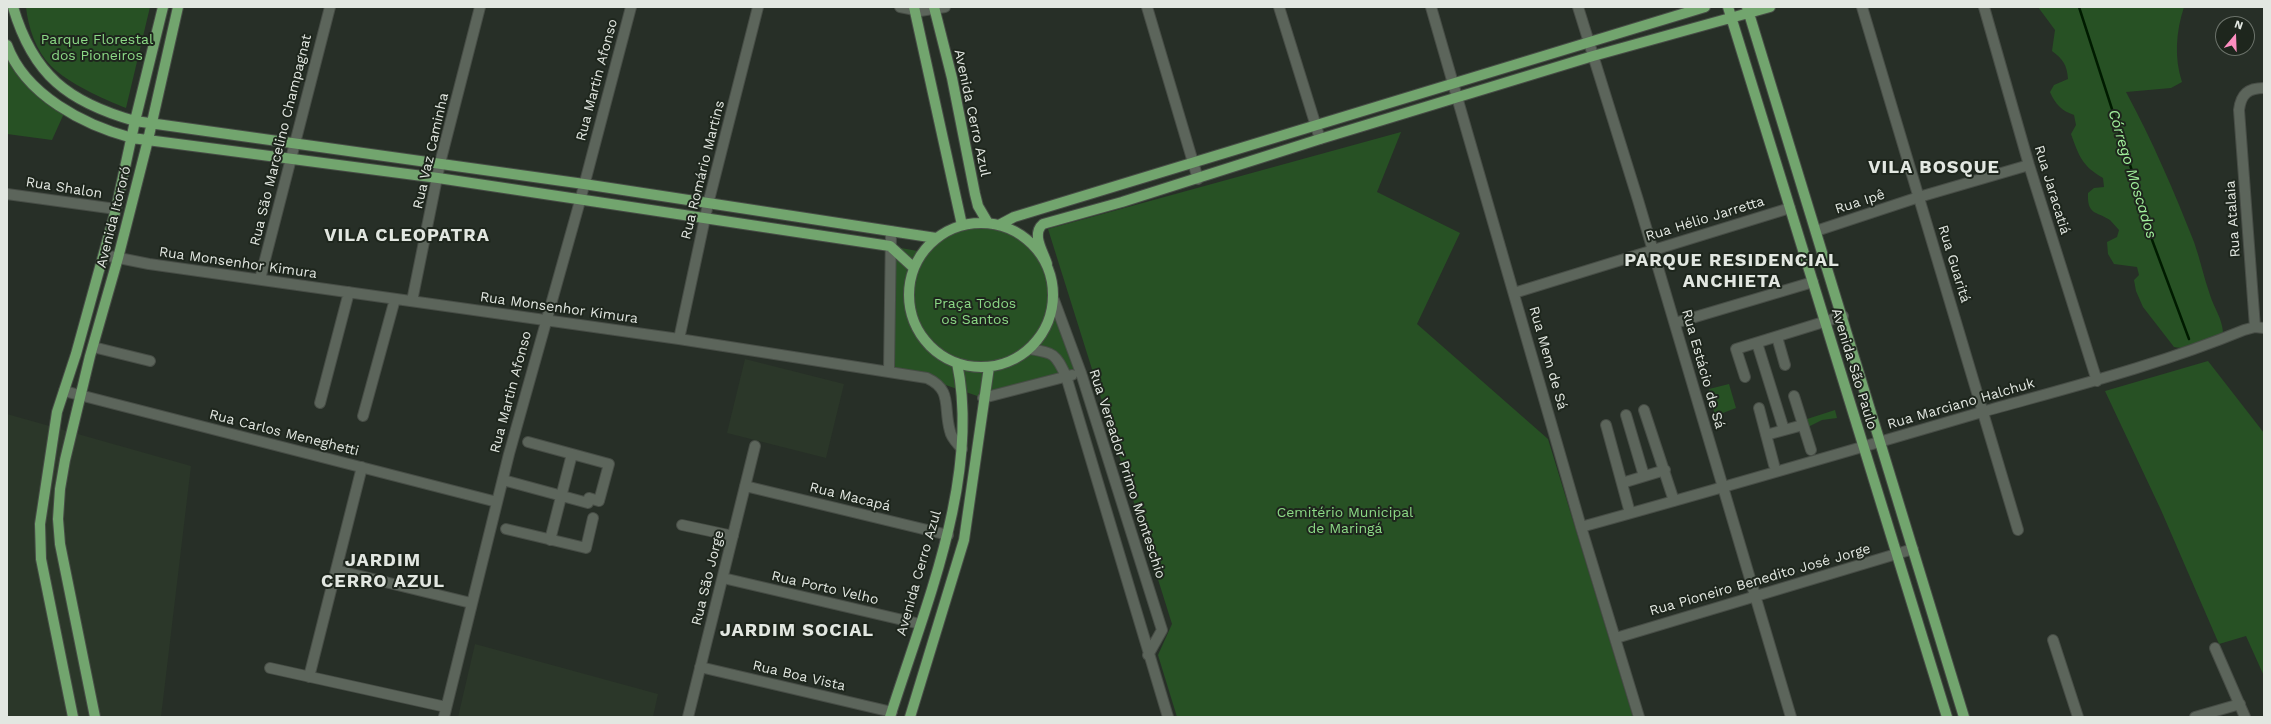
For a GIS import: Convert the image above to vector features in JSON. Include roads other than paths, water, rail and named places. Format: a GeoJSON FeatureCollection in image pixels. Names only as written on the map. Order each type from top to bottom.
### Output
{"type":"FeatureCollection","features":[{"type":"Feature","properties":{"kind":"main road"},"geometry":{"type":"LineString","coordinates":[[13,7],[26,46],[50,77],[86,104],[108,114],[134,122],[440,163],[936,238]]}},
{"type":"Feature","properties":{"kind":"main road","name":"Avenida Itororó"},"geometry":{"type":"LineString","coordinates":[[73,717],[39,543],[43,495],[55,427],[116,210],[132,138],[134,122],[163,7]]}},
{"type":"Feature","properties":{"kind":"main road","name":"Avenida Itororó"},"geometry":{"type":"LineString","coordinates":[[95,717],[68,584],[59,525],[60,489],[80,395],[118,258],[148,140],[178,7]]}},
{"type":"Feature","properties":{"kind":"main road"},"geometry":{"type":"LineString","coordinates":[[999,225],[1021,215],[1194,164],[1315,125],[1705,7]]}},
{"type":"Feature","properties":{"kind":"main road","name":"Avenida São Paulo"},"geometry":{"type":"LineString","coordinates":[[1728,7],[1826,321],[1843,387],[1947,717]]}},
{"type":"Feature","properties":{"kind":"main road"},"geometry":{"type":"LineString","coordinates":[[1047,264],[1035,246],[1019,233],[999,225],[988,223],[962,225],[936,238],[923,252],[914,268],[909,293],[910,306],[915,325],[926,341],[940,354],[957,363],[989,367],[1012,361],[1030,349],[1042,335],[1050,318],[1054,300],[1053,282],[1047,264],[1037,234],[1039,228],[1043,224],[1198,179],[1320,139],[1593,56],[1731,19],[1748,10],[1770,7]]}},
{"type":"Feature","properties":{"kind":"main road"},"geometry":{"type":"LineString","coordinates":[[914,9],[962,225]]}},
{"type":"Feature","properties":{"kind":"main road","name":"Avenida Cerro Azul"},"geometry":{"type":"LineString","coordinates":[[934,9],[952,78],[978,206],[988,223]]}},
{"type":"Feature","properties":{"kind":"main road","name":"Avenida São Paulo"},"geometry":{"type":"LineString","coordinates":[[1748,10],[1843,316],[1964,717]]}},
{"type":"Feature","properties":{"kind":"main road"},"geometry":{"type":"LineString","coordinates":[[7,45],[12,59],[39,91],[66,109],[93,124],[132,138],[438,178],[580,201],[890,246],[914,268]]}},
{"type":"Feature","properties":{"kind":"main road","name":"Avenida Cerro Azul"},"geometry":{"type":"LineString","coordinates":[[891,714],[948,535],[962,449],[963,404],[957,363]]}},
{"type":"Feature","properties":{"kind":"main road"},"geometry":{"type":"LineString","coordinates":[[910,717],[964,540],[968,504],[979,448],[983,398],[989,367]]}},
{"type":"Feature","properties":{"kind":"main road"},"geometry":{"type":"LineString","coordinates":[[955,491],[971,493]]}},
{"type":"Feature","properties":{"kind":"main road"},"geometry":{"type":"LineString","coordinates":[[954,501],[968,504]]}},
{"type":"Feature","properties":{"kind":"street","name":"Rua São Marcelino Champagnat"},"geometry":{"type":"LineString","coordinates":[[260,279],[330,7]]}},
{"type":"Feature","properties":{"kind":"street","name":"Rua Vaz Caminha"},"geometry":{"type":"LineString","coordinates":[[412,302],[440,163],[480,7]]}},
{"type":"Feature","properties":{"kind":"street","name":"Rua Martin Afonso"},"geometry":{"type":"LineString","coordinates":[[445,712],[497,502],[545,321],[580,201],[631,7]]}},
{"type":"Feature","properties":{"kind":"street","name":"Rua Romário Martins"},"geometry":{"type":"LineString","coordinates":[[679,339],[708,204],[758,7]]}},
{"type":"Feature","properties":{"kind":"street"},"geometry":{"type":"LineString","coordinates":[[900,7],[914,9],[934,9],[945,7]]}},
{"type":"Feature","properties":{"kind":"street"},"geometry":{"type":"LineString","coordinates":[[1147,7],[1198,179]]}},
{"type":"Feature","properties":{"kind":"street"},"geometry":{"type":"LineString","coordinates":[[1279,7],[1320,139]]}},
{"type":"Feature","properties":{"kind":"street","name":"Rua Mem de Sá"},"geometry":{"type":"LineString","coordinates":[[1431,7],[1581,527],[1639,717]]}},
{"type":"Feature","properties":{"kind":"street","name":"Rua Estácio de Sá"},"geometry":{"type":"LineString","coordinates":[[1578,7],[1675,323],[1791,717]]}},
{"type":"Feature","properties":{"kind":"street","name":"Rua Guaritá"},"geometry":{"type":"LineString","coordinates":[[1862,7],[2018,530]]}},
{"type":"Feature","properties":{"kind":"street","name":"Rua Jaracatiá"},"geometry":{"type":"LineString","coordinates":[[1984,7],[2029,165],[2097,381]]}},
{"type":"Feature","properties":{"kind":"street","name":"Rua Atalaia"},"geometry":{"type":"LineString","coordinates":[[2259,328],[2239,110],[2241,97],[2245,93],[2251,89],[2264,88]]}},
{"type":"Feature","properties":{"kind":"street","name":"Rua Ipê"},"geometry":{"type":"LineString","coordinates":[[1816,231],[1919,197],[2029,165]]}},
{"type":"Feature","properties":{"kind":"street","name":"Rua Shalon"},"geometry":{"type":"LineString","coordinates":[[7,194],[116,210]]}},
{"type":"Feature","properties":{"kind":"street","name":"Rua Hélio Jarretta"},"geometry":{"type":"LineString","coordinates":[[1514,293],[1790,208]]}},
{"type":"Feature","properties":{"kind":"street"},"geometry":{"type":"LineString","coordinates":[[889,370],[891,231]]}},
{"type":"Feature","properties":{"kind":"street","name":"Rua Monsenhor Kimura"},"geometry":{"type":"LineString","coordinates":[[104,255],[412,302],[889,370],[927,378],[937,382],[943,388],[950,431],[962,449]]}},
{"type":"Feature","properties":{"kind":"street"},"geometry":{"type":"LineString","coordinates":[[1675,323],[1813,282]]}},
{"type":"Feature","properties":{"kind":"street"},"geometry":{"type":"LineString","coordinates":[[320,403],[349,292]]}},
{"type":"Feature","properties":{"kind":"street"},"geometry":{"type":"LineString","coordinates":[[363,416],[395,299]]}},
{"type":"Feature","properties":{"kind":"street","name":"Rua Vereador Primo Monteschio"},"geometry":{"type":"LineString","coordinates":[[1054,300],[1081,373],[1162,630],[1148,655]]}},
{"type":"Feature","properties":{"kind":"street"},"geometry":{"type":"LineString","coordinates":[[1745,378],[1736,349],[1843,316]]}},
{"type":"Feature","properties":{"kind":"street","name":"Rua Marciano Halchuk"},"geometry":{"type":"LineString","coordinates":[[1581,527],[2097,381],[2182,355],[2259,328]]}},
{"type":"Feature","properties":{"kind":"street"},"geometry":{"type":"LineString","coordinates":[[1777,337],[1785,364]]}},
{"type":"Feature","properties":{"kind":"street"},"geometry":{"type":"LineString","coordinates":[[1757,343],[1784,430]]}},
{"type":"Feature","properties":{"kind":"street"},"geometry":{"type":"LineString","coordinates":[[93,347],[150,361]]}},
{"type":"Feature","properties":{"kind":"street","name":"Rua Vereador Primo Monteschio"},"geometry":{"type":"LineString","coordinates":[[1030,349],[1050,352],[1056,356],[1066,376],[1148,655],[1168,717]]}},
{"type":"Feature","properties":{"kind":"street"},"geometry":{"type":"LineString","coordinates":[[983,398],[1081,373]]}},
{"type":"Feature","properties":{"kind":"street","name":"Rua Carlos Meneghetti"},"geometry":{"type":"LineString","coordinates":[[64,391],[497,502]]}},
{"type":"Feature","properties":{"kind":"street"},"geometry":{"type":"LineString","coordinates":[[1794,396],[1811,450]]}},
{"type":"Feature","properties":{"kind":"street"},"geometry":{"type":"LineString","coordinates":[[1759,408],[1774,465]]}},
{"type":"Feature","properties":{"kind":"street"},"geometry":{"type":"LineString","coordinates":[[1644,410],[1674,501]]}},
{"type":"Feature","properties":{"kind":"street"},"geometry":{"type":"LineString","coordinates":[[1626,415],[1644,476]]}},
{"type":"Feature","properties":{"kind":"street"},"geometry":{"type":"LineString","coordinates":[[1606,425],[1630,513]]}},
{"type":"Feature","properties":{"kind":"street"},"geometry":{"type":"LineString","coordinates":[[1766,435],[1803,425]]}},
{"type":"Feature","properties":{"kind":"street"},"geometry":{"type":"LineString","coordinates":[[503,480],[588,503],[589,498],[599,501],[609,464],[528,442]]}},
{"type":"Feature","properties":{"kind":"street","name":"Rua São Jorge"},"geometry":{"type":"LineString","coordinates":[[688,717],[755,446]]}},
{"type":"Feature","properties":{"kind":"street"},"geometry":{"type":"LineString","coordinates":[[550,540],[572,454]]}},
{"type":"Feature","properties":{"kind":"street"},"geometry":{"type":"LineString","coordinates":[[309,676],[362,467]]}},
{"type":"Feature","properties":{"kind":"street"},"geometry":{"type":"LineString","coordinates":[[1622,483],[1665,470]]}},
{"type":"Feature","properties":{"kind":"street","name":"Rua Macapá"},"geometry":{"type":"LineString","coordinates":[[746,486],[948,535]]}},
{"type":"Feature","properties":{"kind":"street"},"geometry":{"type":"LineString","coordinates":[[506,529],[586,548],[593,518]]}},
{"type":"Feature","properties":{"kind":"street"},"geometry":{"type":"LineString","coordinates":[[682,525],[733,536]]}},
{"type":"Feature","properties":{"kind":"street","name":"Rua Pioneiro Benedito José Jorge"},"geometry":{"type":"LineString","coordinates":[[1616,638],[1755,595],[1913,549]]}},
{"type":"Feature","properties":{"kind":"street"},"geometry":{"type":"LineString","coordinates":[[336,570],[471,603]]}},
{"type":"Feature","properties":{"kind":"street","name":"Rua Porto Velho"},"geometry":{"type":"LineString","coordinates":[[723,578],[920,624]]}},
{"type":"Feature","properties":{"kind":"street"},"geometry":{"type":"LineString","coordinates":[[2052,640],[2078,717]]}},
{"type":"Feature","properties":{"kind":"street"},"geometry":{"type":"LineString","coordinates":[[2215,648],[2245,717]]}},
{"type":"Feature","properties":{"kind":"street","name":"Rua Boa Vista"},"geometry":{"type":"LineString","coordinates":[[700,667],[891,714]]}},
{"type":"Feature","properties":{"kind":"street"},"geometry":{"type":"LineString","coordinates":[[270,668],[309,676],[445,712]]}},
{"type":"Feature","properties":{"kind":"street"},"geometry":{"type":"LineString","coordinates":[[2195,717],[2240,704]]}},
{"type":"Feature","properties":{"kind":"waterway","name":"Córrego Moscados"},"geometry":{"type":"LineString","coordinates":[[2079,7],[2143,205],[2145,221],[2189,339]]}},
{"type":"Feature","properties":{"kind":"district","name":"VILA BOSQUE"},"geometry":{"type":"Point","coordinates":[1934,168]}},
{"type":"Feature","properties":{"kind":"district","name":"VILA CLEOPATRA"},"geometry":{"type":"Point","coordinates":[407,236]}},
{"type":"Feature","properties":{"kind":"district","name":"PARQUE RESIDENCIAL ANCHIETA"},"geometry":{"type":"Point","coordinates":[1732,271]}},
{"type":"Feature","properties":{"kind":"district","name":"JARDIM CERRO AZUL"},"geometry":{"type":"Point","coordinates":[383,571]}},
{"type":"Feature","properties":{"kind":"district","name":"JARDIM SOCIAL"},"geometry":{"type":"Point","coordinates":[797,631]}},
{"type":"Feature","properties":{"kind":"park label","name":"Parque Florestal dos Pioneiros"},"geometry":{"type":"Point","coordinates":[97,48]}},
{"type":"Feature","properties":{"kind":"park label","name":"Praça Todos os Santos"},"geometry":{"type":"Point","coordinates":[975,312]}},
{"type":"Feature","properties":{"kind":"park label","name":"Cemitério Municipal de Maringá"},"geometry":{"type":"Point","coordinates":[1345,522]}}]}
